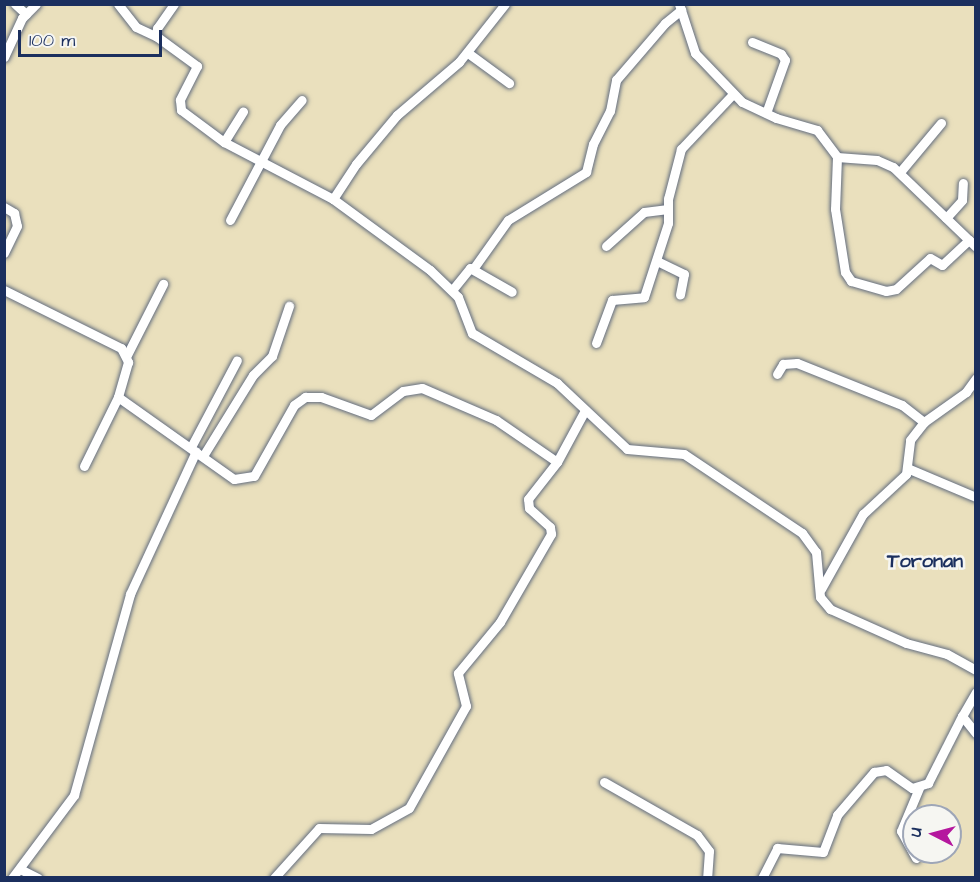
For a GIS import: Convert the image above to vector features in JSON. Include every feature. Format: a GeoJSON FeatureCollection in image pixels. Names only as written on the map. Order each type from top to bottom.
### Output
{"type":"FeatureCollection","features":[{"type":"Feature","properties":{"kind":"street"},"geometry":{"type":"LineString","coordinates":[[15,4],[26,14]]}},
{"type":"Feature","properties":{"kind":"street"},"geometry":{"type":"LineString","coordinates":[[4,57],[26,14],[36,4]]}},
{"type":"Feature","properties":{"kind":"street"},"geometry":{"type":"LineString","coordinates":[[118,4],[135,27],[157,37],[197,66],[180,99],[181,110],[224,142],[333,199],[453,289],[472,333],[557,383],[584,412],[627,449],[684,454],[801,533],[816,552],[822,603],[850,619],[906,643],[947,654],[975,670]]}},
{"type":"Feature","properties":{"kind":"street"},"geometry":{"type":"LineString","coordinates":[[157,37],[157,28],[174,4]]}},
{"type":"Feature","properties":{"kind":"street"},"geometry":{"type":"LineString","coordinates":[[333,199],[356,164],[397,116],[468,53],[505,4]]}},
{"type":"Feature","properties":{"kind":"street"},"geometry":{"type":"LineString","coordinates":[[453,289],[464,272],[473,269],[508,220],[586,172],[593,144],[610,111],[616,80],[680,7],[695,53],[734,94],[766,113],[817,130],[837,156],[835,209],[845,272],[851,281],[886,291],[896,289],[930,258],[942,265],[972,244],[900,172],[877,160],[837,156]]}},
{"type":"Feature","properties":{"kind":"street"},"geometry":{"type":"LineString","coordinates":[[752,42],[781,54],[785,60],[766,113]]}},
{"type":"Feature","properties":{"kind":"street"},"geometry":{"type":"LineString","coordinates":[[468,53],[509,83]]}},
{"type":"Feature","properties":{"kind":"street"},"geometry":{"type":"LineString","coordinates":[[596,343],[612,300],[644,297],[657,261],[681,149],[734,94]]}},
{"type":"Feature","properties":{"kind":"street"},"geometry":{"type":"LineString","coordinates":[[230,220],[279,125],[302,100]]}},
{"type":"Feature","properties":{"kind":"street"},"geometry":{"type":"LineString","coordinates":[[224,142],[243,112]]}},
{"type":"Feature","properties":{"kind":"street"},"geometry":{"type":"LineString","coordinates":[[900,172],[941,123]]}},
{"type":"Feature","properties":{"kind":"street"},"geometry":{"type":"LineString","coordinates":[[946,218],[962,200],[963,183]]}},
{"type":"Feature","properties":{"kind":"street"},"geometry":{"type":"LineString","coordinates":[[4,207],[14,213],[17,226],[4,253]]}},
{"type":"Feature","properties":{"kind":"street"},"geometry":{"type":"LineString","coordinates":[[606,246],[644,212],[668,209]]}},
{"type":"Feature","properties":{"kind":"street"},"geometry":{"type":"LineString","coordinates":[[657,261],[684,274],[680,295]]}},
{"type":"Feature","properties":{"kind":"street"},"geometry":{"type":"LineString","coordinates":[[473,269],[512,292]]}},
{"type":"Feature","properties":{"kind":"street"},"geometry":{"type":"LineString","coordinates":[[84,466],[118,397],[127,355],[163,284]]}},
{"type":"Feature","properties":{"kind":"street"},"geometry":{"type":"LineString","coordinates":[[4,290],[50,316],[110,339],[127,355]]}},
{"type":"Feature","properties":{"kind":"street"},"geometry":{"type":"LineString","coordinates":[[197,452],[253,375],[272,356],[289,306]]}},
{"type":"Feature","properties":{"kind":"street"},"geometry":{"type":"LineString","coordinates":[[12,878],[74,795],[130,594],[197,452],[237,360]]}},
{"type":"Feature","properties":{"kind":"street"},"geometry":{"type":"LineString","coordinates":[[777,374],[783,364],[797,363],[902,405],[924,422]]}},
{"type":"Feature","properties":{"kind":"street"},"geometry":{"type":"LineString","coordinates":[[820,591],[863,514],[907,468],[910,440],[924,422],[966,392],[975,378]]}},
{"type":"Feature","properties":{"kind":"street"},"geometry":{"type":"LineString","coordinates":[[118,397],[234,479],[245,481],[260,469],[294,405],[305,398],[321,397],[370,415],[403,391],[422,388],[496,420],[557,462]]}},
{"type":"Feature","properties":{"kind":"street"},"geometry":{"type":"LineString","coordinates":[[274,878],[319,828],[371,829],[409,808],[466,706],[458,673],[500,622],[551,534],[550,527],[528,504],[557,462],[584,412]]}},
{"type":"Feature","properties":{"kind":"street"},"geometry":{"type":"LineString","coordinates":[[907,468],[975,498]]}},
{"type":"Feature","properties":{"kind":"street"},"geometry":{"type":"LineString","coordinates":[[912,804],[919,788],[928,783],[975,693]]}},
{"type":"Feature","properties":{"kind":"street"},"geometry":{"type":"LineString","coordinates":[[962,716],[975,733]]}},
{"type":"Feature","properties":{"kind":"street"},"geometry":{"type":"LineString","coordinates":[[762,878],[777,848],[823,852],[837,815],[874,772],[886,770],[906,785],[919,788]]}},
{"type":"Feature","properties":{"kind":"street"},"geometry":{"type":"LineString","coordinates":[[604,782],[697,835],[709,850],[707,878]]}},
{"type":"Feature","properties":{"kind":"street"},"geometry":{"type":"LineString","coordinates":[[20,869],[38,878]]}},
{"type":"Feature","properties":{"kind":"district","name":"Toronan"},"geometry":{"type":"Point","coordinates":[925,561]}}]}
